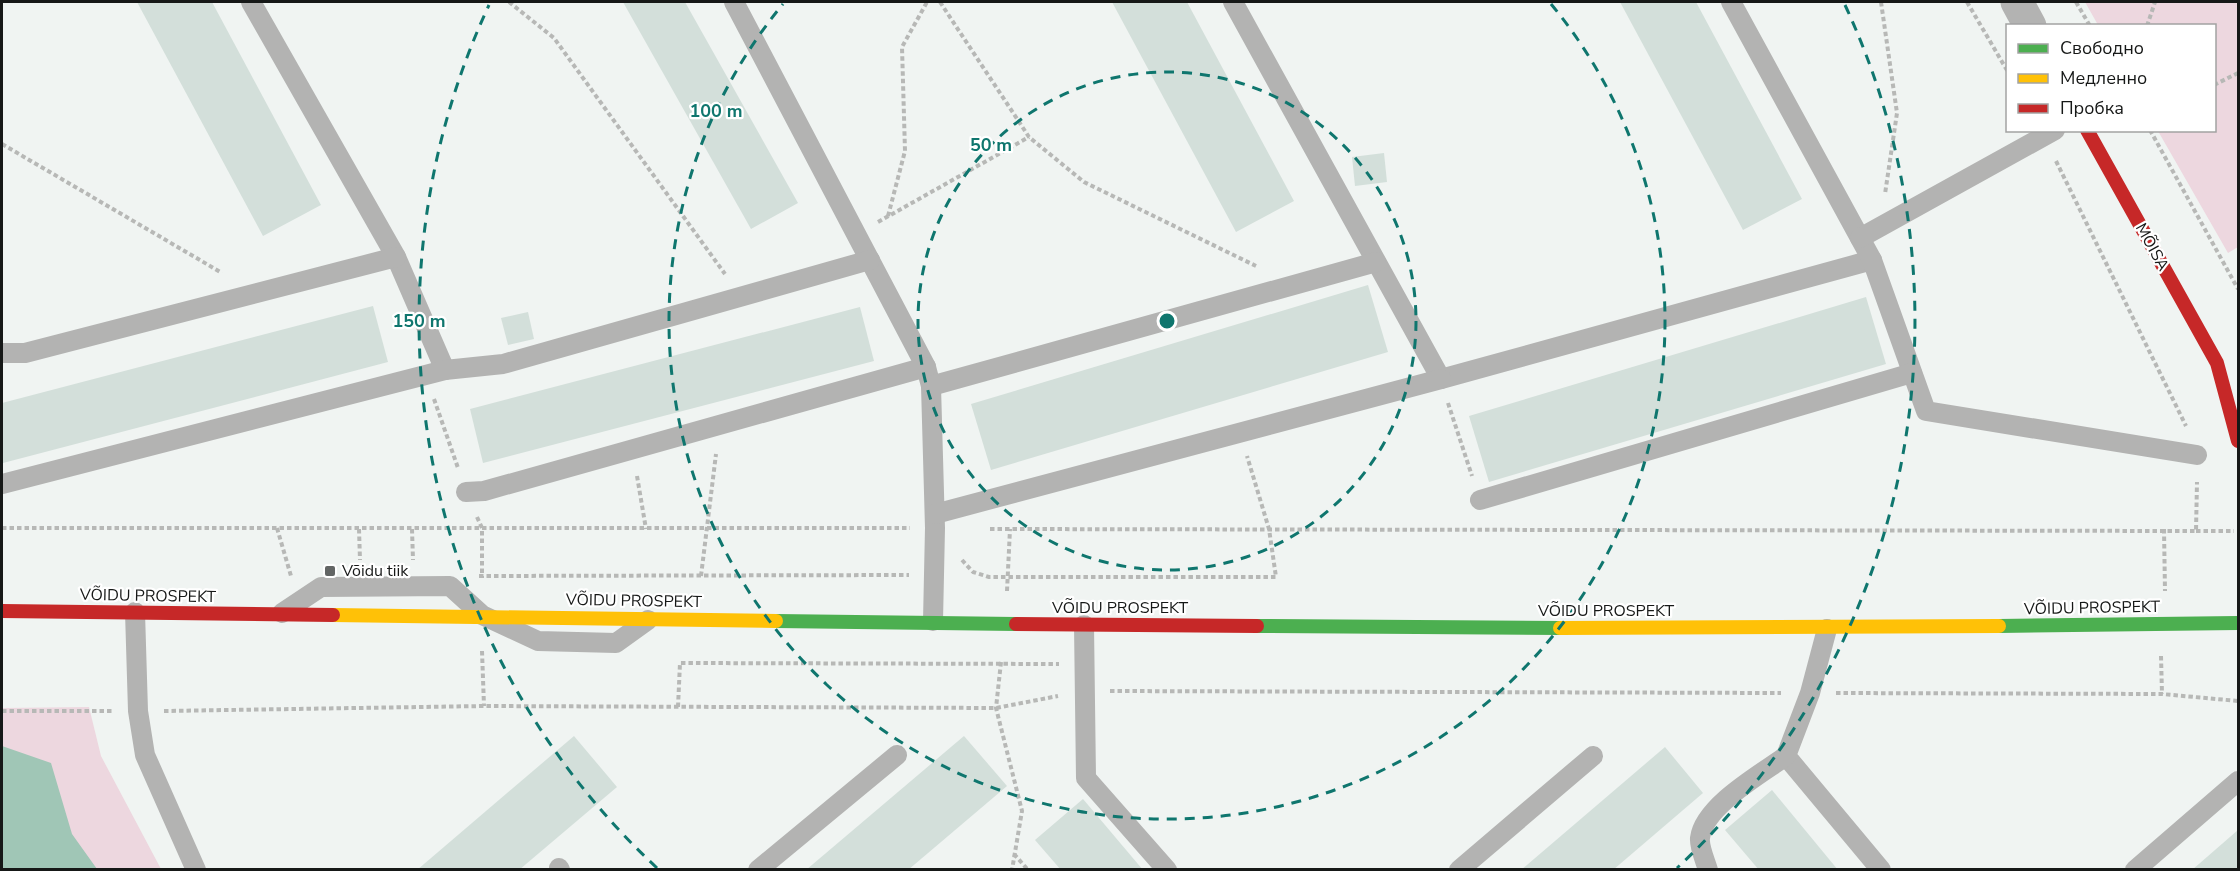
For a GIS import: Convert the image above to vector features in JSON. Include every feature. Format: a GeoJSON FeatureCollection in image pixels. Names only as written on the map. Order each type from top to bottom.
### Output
{"type":"FeatureCollection","features":[{"type":"Feature","properties":{"kind":"street"},"geometry":{"type":"LineString","coordinates":[[2017,2],[2029,24]]}},
{"type":"Feature","properties":{"kind":"street","name":"MÕISA"},"geometry":{"type":"LineString","coordinates":[[2088,132],[2228,374],[2238,441]]}},
{"type":"Feature","properties":{"kind":"street","name":"VÕIDU PROSPEKT"},"geometry":{"type":"LineString","coordinates":[[2,611],[482,615]]}},
{"type":"Feature","properties":{"kind":"street","name":"VÕIDU PROSPEKT"},"geometry":{"type":"LineString","coordinates":[[650,618],[1084,625],[1827,628],[2238,623]]}},
{"type":"Feature","properties":{"kind":"lane"},"geometry":{"type":"LineString","coordinates":[[251,2],[396,257],[436,373]]}},
{"type":"Feature","properties":{"kind":"lane"},"geometry":{"type":"LineString","coordinates":[[734,2],[926,367],[931,387],[935,521],[933,621]]}},
{"type":"Feature","properties":{"kind":"lane"},"geometry":{"type":"LineString","coordinates":[[1233,2],[1441,379]]}},
{"type":"Feature","properties":{"kind":"lane"},"geometry":{"type":"LineString","coordinates":[[1731,2],[1872,260],[1926,411],[2197,455]]}},
{"type":"Feature","properties":{"kind":"lane"},"geometry":{"type":"LineString","coordinates":[[1860,238],[2049,134]]}},
{"type":"Feature","properties":{"kind":"lane"},"geometry":{"type":"LineString","coordinates":[[2,353],[25,353],[396,257]]}},
{"type":"Feature","properties":{"kind":"lane"},"geometry":{"type":"LineString","coordinates":[[2,484],[436,373],[503,364],[870,260]]}},
{"type":"Feature","properties":{"kind":"lane"},"geometry":{"type":"LineString","coordinates":[[935,521],[1240,433],[1872,260]]}},
{"type":"Feature","properties":{"kind":"lane"},"geometry":{"type":"LineString","coordinates":[[931,387],[1376,262]]}},
{"type":"Feature","properties":{"kind":"lane"},"geometry":{"type":"LineString","coordinates":[[466,492],[484,491],[926,367]]}},
{"type":"Feature","properties":{"kind":"lane"},"geometry":{"type":"LineString","coordinates":[[1480,501],[1912,372]]}},
{"type":"Feature","properties":{"kind":"lane"},"geometry":{"type":"LineString","coordinates":[[281,614],[321,587],[450,586],[482,615],[538,641],[616,643],[650,618]]}},
{"type":"Feature","properties":{"kind":"lane"},"geometry":{"type":"LineString","coordinates":[[135,612],[138,711],[145,755],[195,870]]}},
{"type":"Feature","properties":{"kind":"lane"},"geometry":{"type":"LineString","coordinates":[[1084,625],[1086,778],[1167,870]]}},
{"type":"Feature","properties":{"kind":"lane"},"geometry":{"type":"LineString","coordinates":[[1708,870],[1700,840],[1703,825],[1715,809],[1786,756],[1810,693],[1827,628]]}},
{"type":"Feature","properties":{"kind":"lane"},"geometry":{"type":"LineString","coordinates":[[758,870],[897,754]]}},
{"type":"Feature","properties":{"kind":"lane"},"geometry":{"type":"LineString","coordinates":[[1459,870],[1593,756]]}},
{"type":"Feature","properties":{"kind":"lane"},"geometry":{"type":"LineString","coordinates":[[1786,756],[1881,870]]}},
{"type":"Feature","properties":{"kind":"lane"},"geometry":{"type":"LineString","coordinates":[[2135,870],[2238,781]]}},
{"type":"Feature","properties":{"kind":"path"},"geometry":{"type":"LineString","coordinates":[[509,2],[554,38],[741,297]]}},
{"type":"Feature","properties":{"kind":"path"},"geometry":{"type":"LineString","coordinates":[[888,216],[905,151],[902,47],[927,2]]}},
{"type":"Feature","properties":{"kind":"path"},"geometry":{"type":"LineString","coordinates":[[940,2],[1029,137],[1084,182],[1295,285]]}},
{"type":"Feature","properties":{"kind":"path"},"geometry":{"type":"LineString","coordinates":[[1881,2],[1897,113],[1881,226]]}},
{"type":"Feature","properties":{"kind":"path"},"geometry":{"type":"LineString","coordinates":[[1968,2],[2006,70]]}},
{"type":"Feature","properties":{"kind":"path"},"geometry":{"type":"LineString","coordinates":[[2076,2],[2089,24]]}},
{"type":"Feature","properties":{"kind":"path"},"geometry":{"type":"LineString","coordinates":[[2148,24],[2155,2]]}},
{"type":"Feature","properties":{"kind":"path"},"geometry":{"type":"LineString","coordinates":[[2216,84],[2238,73]]}},
{"type":"Feature","properties":{"kind":"path"},"geometry":{"type":"LineString","coordinates":[[2151,132],[2238,289]]}},
{"type":"Feature","properties":{"kind":"path"},"geometry":{"type":"LineString","coordinates":[[2049,134],[2178,405],[2197,455],[2196,531]]}},
{"type":"Feature","properties":{"kind":"path"},"geometry":{"type":"LineString","coordinates":[[856,234],[1029,137]]}},
{"type":"Feature","properties":{"kind":"path"},"geometry":{"type":"LineString","coordinates":[[2,144],[257,293]]}},
{"type":"Feature","properties":{"kind":"path"},"geometry":{"type":"LineString","coordinates":[[436,373],[466,492],[482,528]]}},
{"type":"Feature","properties":{"kind":"path"},"geometry":{"type":"LineString","coordinates":[[1441,379],[1490,529]]}},
{"type":"Feature","properties":{"kind":"path"},"geometry":{"type":"LineString","coordinates":[[702,576],[709,529],[718,425]]}},
{"type":"Feature","properties":{"kind":"path"},"geometry":{"type":"LineString","coordinates":[[2,528],[709,529],[935,521],[954,528],[958,555],[973,572],[989,576],[1276,577],[1269,529],[1240,433]]}},
{"type":"Feature","properties":{"kind":"path"},"geometry":{"type":"LineString","coordinates":[[632,449],[646,529]]}},
{"type":"Feature","properties":{"kind":"path"},"geometry":{"type":"LineString","coordinates":[[278,528],[290,576],[302,576]]}},
{"type":"Feature","properties":{"kind":"path"},"geometry":{"type":"LineString","coordinates":[[359,528],[360,564]]}},
{"type":"Feature","properties":{"kind":"path"},"geometry":{"type":"LineString","coordinates":[[412,528],[413,564]]}},
{"type":"Feature","properties":{"kind":"path"},"geometry":{"type":"LineString","coordinates":[[988,529],[2163,529],[2234,531]]}},
{"type":"Feature","properties":{"kind":"path"},"geometry":{"type":"LineString","coordinates":[[2163,529],[2165,600]]}},
{"type":"Feature","properties":{"kind":"path"},"geometry":{"type":"LineString","coordinates":[[470,576],[934,575]]}},
{"type":"Feature","properties":{"kind":"path"},"geometry":{"type":"LineString","coordinates":[[2162,653],[2162,694]]}},
{"type":"Feature","properties":{"kind":"path"},"geometry":{"type":"LineString","coordinates":[[678,707],[680,663],[1085,664]]}},
{"type":"Feature","properties":{"kind":"path"},"geometry":{"type":"LineString","coordinates":[[2,711],[484,706],[996,708],[1085,691],[2162,694],[2238,701]]}},
{"type":"Feature","properties":{"kind":"path"},"geometry":{"type":"LineString","coordinates":[[996,708],[1022,811],[1012,870]]}},
{"type":"Feature","properties":{"kind":"path"},"geometry":{"type":"LineString","coordinates":[[1014,853],[1028,870]]}},
{"type":"Feature","properties":{"kind":"shaded area"},"geometry":{"type":"Polygon","coordinates":[[[2085,2],[2238,2],[2238,247],[2228,253],[2159,132],[2216,132],[2216,24],[2097,24],[2085,2]]]}},
{"type":"Feature","properties":{"kind":"shaded area"},"geometry":{"type":"Polygon","coordinates":[[[89,707],[101,756],[161,869],[2,869],[2,708],[89,707]]]}},
{"type":"Feature","properties":{"kind":"shaded area"},"geometry":{"type":"Polygon","coordinates":[[[2,746],[51,763],[72,834],[97,869],[2,869],[2,746]]]}},
{"type":"Feature","properties":{"kind":"building"},"geometry":{"type":"Polygon","coordinates":[[[137,2],[212,2],[321,205],[263,236],[137,2]]]}},
{"type":"Feature","properties":{"kind":"building"},"geometry":{"type":"Polygon","coordinates":[[[623,2],[685,2],[798,203],[751,229],[623,2]]]}},
{"type":"Feature","properties":{"kind":"building"},"geometry":{"type":"Polygon","coordinates":[[[1112,2],[1187,2],[1294,201],[1236,232],[1112,2]]]}},
{"type":"Feature","properties":{"kind":"building"},"geometry":{"type":"Polygon","coordinates":[[[1620,2],[1696,2],[1802,199],[1743,230],[1620,2]]]}},
{"type":"Feature","properties":{"kind":"building"},"geometry":{"type":"Polygon","coordinates":[[[1384,153],[1387,182],[1355,186],[1352,157],[1384,153]]]}},
{"type":"Feature","properties":{"kind":"building"},"geometry":{"type":"Polygon","coordinates":[[[1368,285],[1388,352],[991,470],[971,404],[1368,285]]]}},
{"type":"Feature","properties":{"kind":"building"},"geometry":{"type":"Polygon","coordinates":[[[1866,297],[1886,364],[1489,482],[1469,416],[1866,297]]]}},
{"type":"Feature","properties":{"kind":"building"},"geometry":{"type":"Polygon","coordinates":[[[373,306],[388,362],[3,463],[2,403],[373,306]]]}},
{"type":"Feature","properties":{"kind":"building"},"geometry":{"type":"Polygon","coordinates":[[[860,307],[874,361],[483,463],[470,409],[860,307]]]}},
{"type":"Feature","properties":{"kind":"building"},"geometry":{"type":"Polygon","coordinates":[[[528,312],[534,339],[508,345],[501,318],[528,312]]]}},
{"type":"Feature","properties":{"kind":"building"},"geometry":{"type":"Polygon","coordinates":[[[574,736],[617,787],[519,870],[417,870],[574,736]]]}},
{"type":"Feature","properties":{"kind":"building"},"geometry":{"type":"Polygon","coordinates":[[[964,736],[1007,786],[908,870],[806,870],[964,736]]]}},
{"type":"Feature","properties":{"kind":"building"},"geometry":{"type":"Polygon","coordinates":[[[1665,747],[1703,793],[1613,870],[1521,870],[1665,747]]]}},
{"type":"Feature","properties":{"kind":"building"},"geometry":{"type":"Polygon","coordinates":[[[1772,790],[1838,870],[1759,870],[1725,830],[1772,790]]]}},
{"type":"Feature","properties":{"kind":"building"},"geometry":{"type":"Polygon","coordinates":[[[1083,799],[1143,870],[1061,870],[1035,840],[1083,799]]]}},
{"type":"Feature","properties":{"kind":"building"},"geometry":{"type":"Polygon","coordinates":[[[2238,830],[2238,870],[2192,870],[2238,830]]]}},
{"type":"Feature","properties":{"kind":"traffic: fast"},"geometry":{"type":"LineString","coordinates":[[776,621],[1016,624]]}},
{"type":"Feature","properties":{"kind":"traffic: fast"},"geometry":{"type":"LineString","coordinates":[[1999,626],[2238,623]]}},
{"type":"Feature","properties":{"kind":"traffic: fast"},"geometry":{"type":"LineString","coordinates":[[1257,626],[1560,628]]}},
{"type":"Feature","properties":{"kind":"traffic: slow"},"geometry":{"type":"LineString","coordinates":[[333,615],[776,621]]}},
{"type":"Feature","properties":{"kind":"traffic: slow"},"geometry":{"type":"LineString","coordinates":[[1560,628],[1999,626]]}},
{"type":"Feature","properties":{"kind":"traffic: jam"},"geometry":{"type":"LineString","coordinates":[[2088,132],[2217,363],[2238,441]]}},
{"type":"Feature","properties":{"kind":"traffic: jam"},"geometry":{"type":"LineString","coordinates":[[2,611],[333,615]]}},
{"type":"Feature","properties":{"kind":"traffic: jam"},"geometry":{"type":"LineString","coordinates":[[1016,624],[1257,626]]}},
{"type":"Feature","properties":{"kind":"place","name":"Võidu tiik"},"geometry":{"type":"Point","coordinates":[330,571]}}]}
